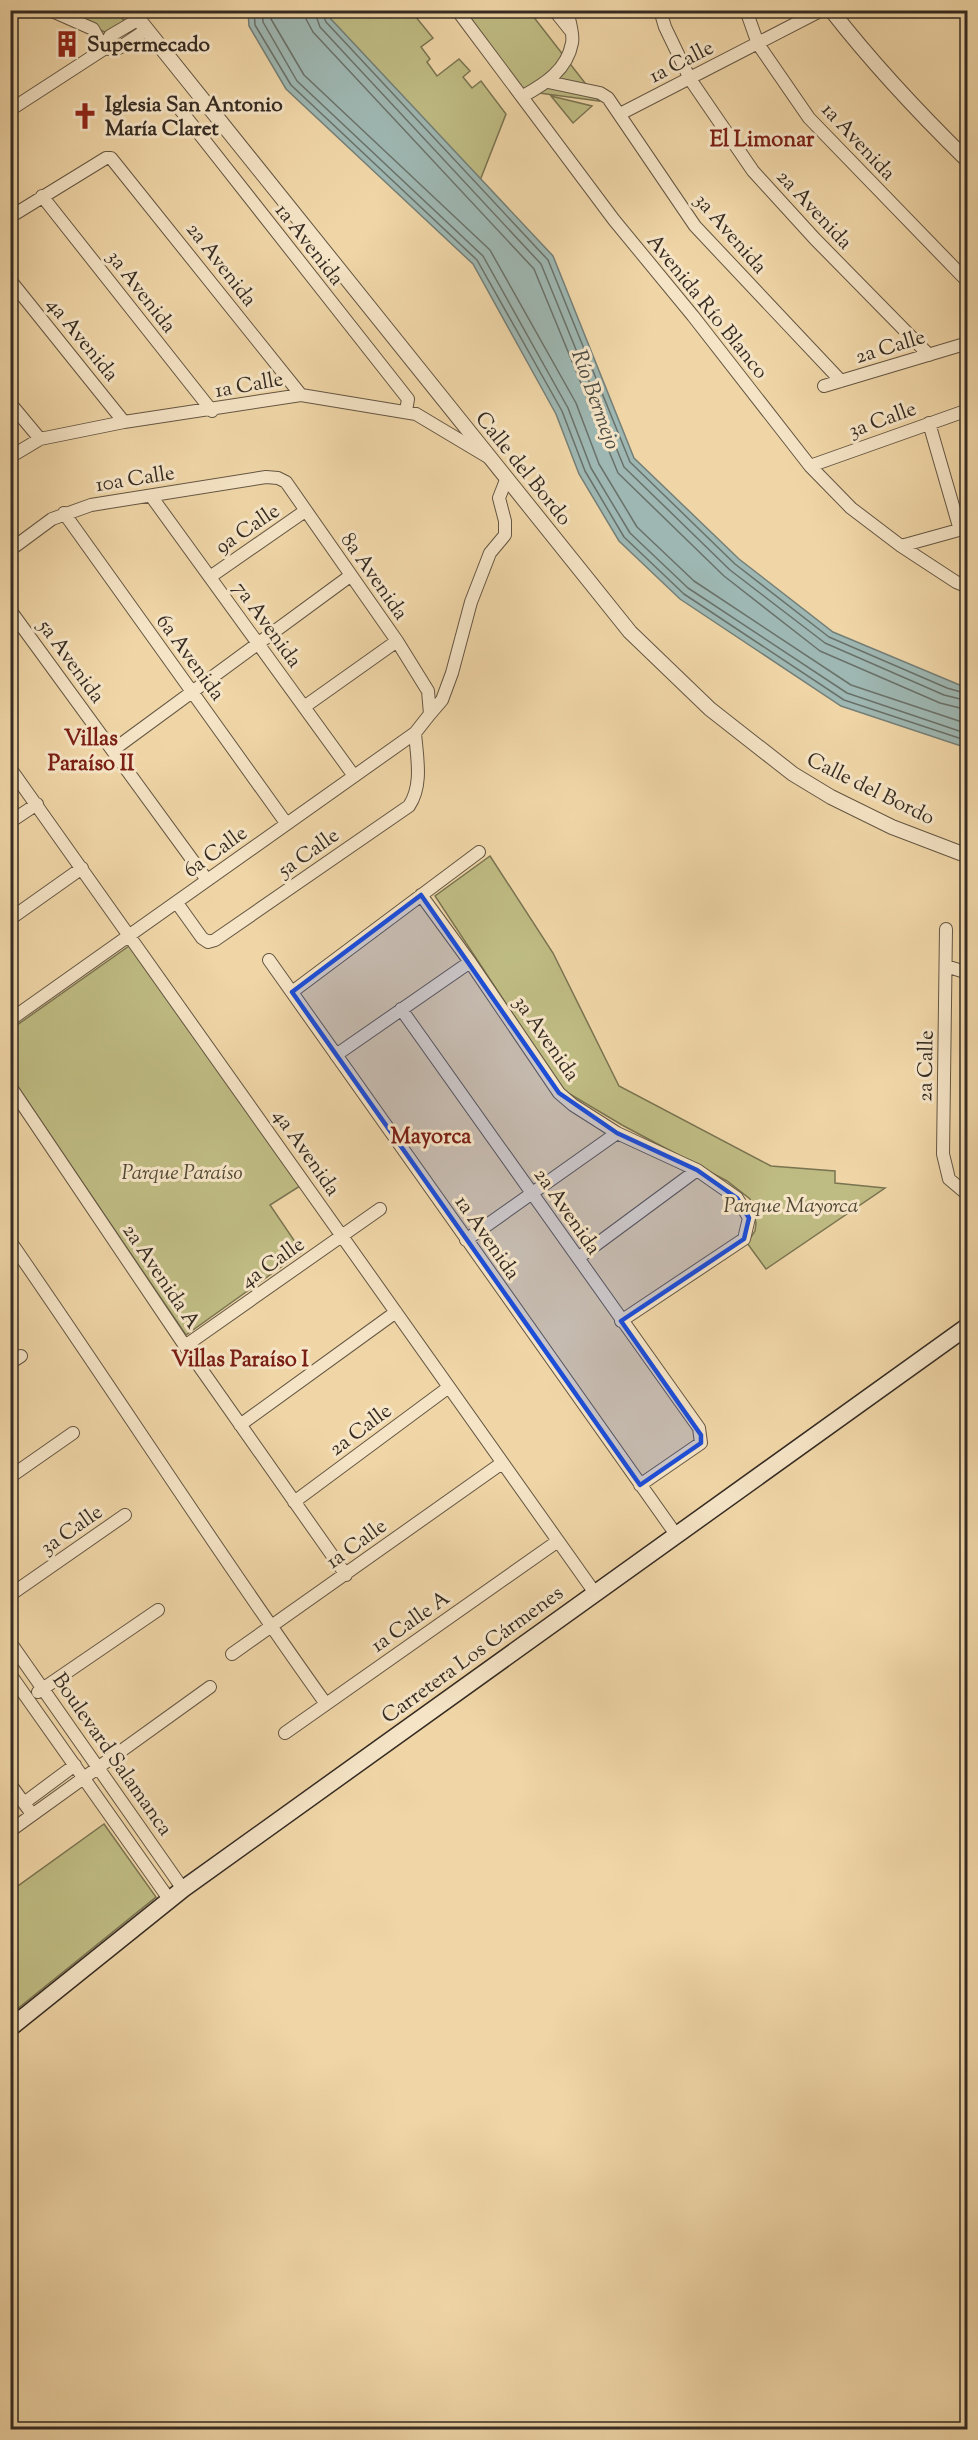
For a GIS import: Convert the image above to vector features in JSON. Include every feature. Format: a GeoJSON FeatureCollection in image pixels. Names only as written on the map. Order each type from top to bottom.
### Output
{"type":"FeatureCollection","features":[{"type":"Feature","properties":{"kind":"main road","name":"Carretera Los Cármenes"},"geometry":{"type":"LineString","coordinates":[[10,2028],[176,1894],[968,1326]]}},
{"type":"Feature","properties":{"kind":"street"},"geometry":{"type":"LineString","coordinates":[[50,10],[93,29],[104,49]]}},
{"type":"Feature","properties":{"kind":"street","name":"Avenida Río Blanco"},"geometry":{"type":"LineString","coordinates":[[457,10],[614,220],[693,316],[810,466],[851,507],[901,546],[956,582],[968,587]]}},
{"type":"Feature","properties":{"kind":"street"},"geometry":{"type":"LineString","coordinates":[[554,10],[570,31]]}},
{"type":"Feature","properties":{"kind":"street"},"geometry":{"type":"LineString","coordinates":[[523,96],[548,82],[563,66],[572,42],[567,10]]}},
{"type":"Feature","properties":{"kind":"street","name":"2a Avenida"},"geometry":{"type":"LineString","coordinates":[[660,10],[665,27],[690,79],[753,171],[929,354]]}},
{"type":"Feature","properties":{"kind":"street","name":"1a Avenida"},"geometry":{"type":"LineString","coordinates":[[746,10],[758,44],[809,118],[968,282]]}},
{"type":"Feature","properties":{"kind":"street","name":"1a Calle"},"geometry":{"type":"LineString","coordinates":[[620,114],[822,10]]}},
{"type":"Feature","properties":{"kind":"street"},"geometry":{"type":"LineString","coordinates":[[831,10],[865,53],[916,110],[968,161]]}},
{"type":"Feature","properties":{"kind":"street"},"geometry":{"type":"LineString","coordinates":[[10,110],[104,49],[110,36],[139,20]]}},
{"type":"Feature","properties":{"kind":"street","name":"Calle del Bordo"},"geometry":{"type":"LineString","coordinates":[[139,20],[630,632],[710,710],[793,774],[831,797],[892,826],[968,855]]}},
{"type":"Feature","properties":{"kind":"street","name":"3a Avenida"},"geometry":{"type":"LineString","coordinates":[[548,82],[600,93],[608,98],[695,226],[841,381]]}},
{"type":"Feature","properties":{"kind":"street","name":"1a Avenida"},"geometry":{"type":"LineString","coordinates":[[175,102],[408,399],[406,411]]}},
{"type":"Feature","properties":{"kind":"street","name":"2a Avenida"},"geometry":{"type":"LineString","coordinates":[[42,196],[106,158],[111,158],[302,395]]}},
{"type":"Feature","properties":{"kind":"street"},"geometry":{"type":"LineString","coordinates":[[10,217],[42,196]]}},
{"type":"Feature","properties":{"kind":"street","name":"3a Avenida"},"geometry":{"type":"LineString","coordinates":[[42,196],[212,411]]}},
{"type":"Feature","properties":{"kind":"street","name":"4a Avenida"},"geometry":{"type":"LineString","coordinates":[[10,280],[124,423]]}},
{"type":"Feature","properties":{"kind":"street","name":"2a Calle"},"geometry":{"type":"LineString","coordinates":[[824,386],[968,343]]}},
{"type":"Feature","properties":{"kind":"street","name":"1a Calle"},"geometry":{"type":"LineString","coordinates":[[10,457],[40,439],[124,423],[212,411],[302,395],[416,414],[488,457]]}},
{"type":"Feature","properties":{"kind":"street"},"geometry":{"type":"LineString","coordinates":[[10,403],[40,439]]}},
{"type":"Feature","properties":{"kind":"street","name":"3a Calle"},"geometry":{"type":"LineString","coordinates":[[810,466],[968,410]]}},
{"type":"Feature","properties":{"kind":"street"},"geometry":{"type":"LineString","coordinates":[[901,546],[964,529],[929,423]]}},
{"type":"Feature","properties":{"kind":"street","name":"10a Calle"},"geometry":{"type":"LineString","coordinates":[[10,550],[64,513],[91,505],[266,477],[278,478]]}},
{"type":"Feature","properties":{"kind":"street","name":"8a Avenida"},"geometry":{"type":"LineString","coordinates":[[278,478],[286,482],[397,640],[428,691],[430,709]]}},
{"type":"Feature","properties":{"kind":"street","name":"6a Calle"},"geometry":{"type":"LineString","coordinates":[[10,1020],[415,734],[430,709],[442,700],[452,673],[471,602],[490,553],[505,535],[505,520],[499,498],[506,480]]}},
{"type":"Feature","properties":{"kind":"street","name":"7a Avenida"},"geometry":{"type":"LineString","coordinates":[[151,496],[354,776]]}},
{"type":"Feature","properties":{"kind":"street","name":"9a Calle"},"geometry":{"type":"LineString","coordinates":[[210,577],[305,511]]}},
{"type":"Feature","properties":{"kind":"street","name":"6a Avenida"},"geometry":{"type":"LineString","coordinates":[[64,513],[286,823]]}},
{"type":"Feature","properties":{"kind":"street"},"geometry":{"type":"LineString","coordinates":[[112,750],[350,576]]}},
{"type":"Feature","properties":{"kind":"street","name":"5a Avenida"},"geometry":{"type":"LineString","coordinates":[[10,610],[207,880]]}},
{"type":"Feature","properties":{"kind":"street"},"geometry":{"type":"LineString","coordinates":[[304,707],[397,640]]}},
{"type":"Feature","properties":{"kind":"street","name":"5a Calle"},"geometry":{"type":"LineString","coordinates":[[177,903],[202,938],[208,942],[215,940],[409,806],[416,796],[418,786],[415,734]]}},
{"type":"Feature","properties":{"kind":"street","name":"4a Avenida"},"geometry":{"type":"LineString","coordinates":[[10,768],[595,1593]]}},
{"type":"Feature","properties":{"kind":"street"},"geometry":{"type":"LineString","coordinates":[[10,822],[36,804]]}},
{"type":"Feature","properties":{"kind":"street"},"geometry":{"type":"LineString","coordinates":[[292,992],[479,852]]}},
{"type":"Feature","properties":{"kind":"street"},"geometry":{"type":"LineString","coordinates":[[10,920],[82,868]]}},
{"type":"Feature","properties":{"kind":"street","name":"3a Avenida"},"geometry":{"type":"LineString","coordinates":[[421,895],[559,1092],[573,1105],[617,1133],[697,1170],[737,1198],[749,1218],[744,1239],[621,1321]]}},
{"type":"Feature","properties":{"kind":"street","name":"2a Calle"},"geometry":{"type":"LineString","coordinates":[[946,929],[943,1154],[949,1179],[968,1195]]}},
{"type":"Feature","properties":{"kind":"street","name":"1a Avenida"},"geometry":{"type":"LineString","coordinates":[[269,960],[677,1536]]}},
{"type":"Feature","properties":{"kind":"street"},"geometry":{"type":"LineString","coordinates":[[336,1055],[470,962]]}},
{"type":"Feature","properties":{"kind":"street"},"geometry":{"type":"LineString","coordinates":[[946,966],[968,973]]}},
{"type":"Feature","properties":{"kind":"street","name":"2a Avenida"},"geometry":{"type":"LineString","coordinates":[[401,1009],[699,1428],[701,1443],[640,1485]]}},
{"type":"Feature","properties":{"kind":"street","name":"2a Avenida A"},"geometry":{"type":"LineString","coordinates":[[10,1086],[240,1425],[346,1575]]}},
{"type":"Feature","properties":{"kind":"street"},"geometry":{"type":"LineString","coordinates":[[466,1240],[617,1133]]}},
{"type":"Feature","properties":{"kind":"street"},"geometry":{"type":"LineString","coordinates":[[578,1258],[697,1170]]}},
{"type":"Feature","properties":{"kind":"street","name":"4a Calle"},"geometry":{"type":"LineString","coordinates":[[186,1346],[381,1209]]}},
{"type":"Feature","properties":{"kind":"street"},"geometry":{"type":"LineString","coordinates":[[10,1241],[114,1391],[271,1627],[326,1704]]}},
{"type":"Feature","properties":{"kind":"street"},"geometry":{"type":"LineString","coordinates":[[240,1425],[396,1312]]}},
{"type":"Feature","properties":{"kind":"street","name":"2a Calle"},"geometry":{"type":"LineString","coordinates":[[294,1502],[449,1387]]}},
{"type":"Feature","properties":{"kind":"street"},"geometry":{"type":"LineString","coordinates":[[10,1477],[73,1433]]}},
{"type":"Feature","properties":{"kind":"street","name":"1a Calle"},"geometry":{"type":"LineString","coordinates":[[232,1654],[502,1463]]}},
{"type":"Feature","properties":{"kind":"street","name":"3a Calle"},"geometry":{"type":"LineString","coordinates":[[10,1595],[125,1515]]}},
{"type":"Feature","properties":{"kind":"street","name":"1a Calle A"},"geometry":{"type":"LineString","coordinates":[[285,1733],[558,1541]]}},
{"type":"Feature","properties":{"kind":"street"},"geometry":{"type":"LineString","coordinates":[[28,1699],[158,1610]]}},
{"type":"Feature","properties":{"kind":"street","name":"Boulevard Salamanca"},"geometry":{"type":"LineString","coordinates":[[10,1642],[98,1768],[176,1894]]}},
{"type":"Feature","properties":{"kind":"street","name":"Boulevard Salamanca"},"geometry":{"type":"LineString","coordinates":[[10,1674],[84,1778],[176,1894]]}},
{"type":"Feature","properties":{"kind":"street"},"geometry":{"type":"LineString","coordinates":[[10,1831],[210,1687]]}},
{"type":"Feature","properties":{"kind":"street"},"geometry":{"type":"LineString","coordinates":[[24,1803],[75,1765]]}},
{"type":"Feature","properties":{"kind":"street"},"geometry":{"type":"LineString","coordinates":[[10,1784],[32,1816]]}},
{"type":"Feature","properties":{"kind":"highlighted area"},"geometry":{"type":"Polygon","coordinates":[[[421,895],[559,1093],[617,1133],[697,1170],[737,1198],[749,1218],[744,1239],[621,1321],[701,1435],[701,1443],[640,1485],[292,992],[421,895]]]}},
{"type":"Feature","properties":{"kind":"green space"},"geometry":{"type":"Polygon","coordinates":[[[68,11],[116,11],[126,23],[111,35],[66,14],[68,11]]]}},
{"type":"Feature","properties":{"kind":"green space"},"geometry":{"type":"Polygon","coordinates":[[[297,11],[411,11],[433,38],[421,47],[430,59],[427,62],[437,76],[459,59],[470,71],[463,77],[472,88],[481,81],[506,114],[470,206],[297,11]]]}},
{"type":"Feature","properties":{"kind":"green space"},"geometry":{"type":"Polygon","coordinates":[[[455,11],[529,11],[599,101],[539,93],[523,100],[455,11]]]}},
{"type":"Feature","properties":{"kind":"green space"},"geometry":{"type":"Polygon","coordinates":[[[551,96],[592,106],[573,123],[551,96]]]}},
{"type":"Feature","properties":{"kind":"green space","name":"Parque Mayorca"},"geometry":{"type":"Polygon","coordinates":[[[490,856],[553,953],[619,1086],[771,1166],[835,1171],[835,1183],[885,1188],[766,1269],[747,1243],[755,1231],[756,1223],[750,1199],[727,1181],[622,1125],[563,1090],[435,896],[490,856]]]}},
{"type":"Feature","properties":{"kind":"green space","name":"Parque Paraíso"},"geometry":{"type":"Polygon","coordinates":[[[129,946],[300,1186],[270,1205],[302,1252],[186,1335],[11,1077],[10,1030],[129,946]]]}},
{"type":"Feature","properties":{"kind":"green space"},"geometry":{"type":"Polygon","coordinates":[[[104,1824],[156,1897],[11,2014],[11,1891],[104,1824]]]}},
{"type":"Feature","properties":{"kind":"water","name":"Río Bermejo"},"geometry":{"type":"Polygon","coordinates":[[[248,11],[326,11],[330,18],[553,256],[634,458],[739,559],[833,632],[967,688],[967,748],[841,706],[680,599],[619,541],[579,474],[556,414],[473,264],[286,89],[249,26],[248,11]]]}},
{"type":"Feature","properties":{"kind":"place","name":"Supermecado"},"geometry":{"type":"Point","coordinates":[67,44]}},
{"type":"Feature","properties":{"kind":"place","name":"Iglesia San Antonio María Claret"},"geometry":{"type":"Point","coordinates":[85,116]}},
{"type":"Feature","properties":{"kind":"district","name":"El Limonar"},"geometry":{"type":"Point","coordinates":[762,138]}},
{"type":"Feature","properties":{"kind":"district","name":"Villas Paraíso II"},"geometry":{"type":"Point","coordinates":[91,750]}},
{"type":"Feature","properties":{"kind":"district","name":"Mayorca"},"geometry":{"type":"Point","coordinates":[431,1135]}},
{"type":"Feature","properties":{"kind":"district","name":"Villas Paraíso I"},"geometry":{"type":"Point","coordinates":[240,1358]}}]}
